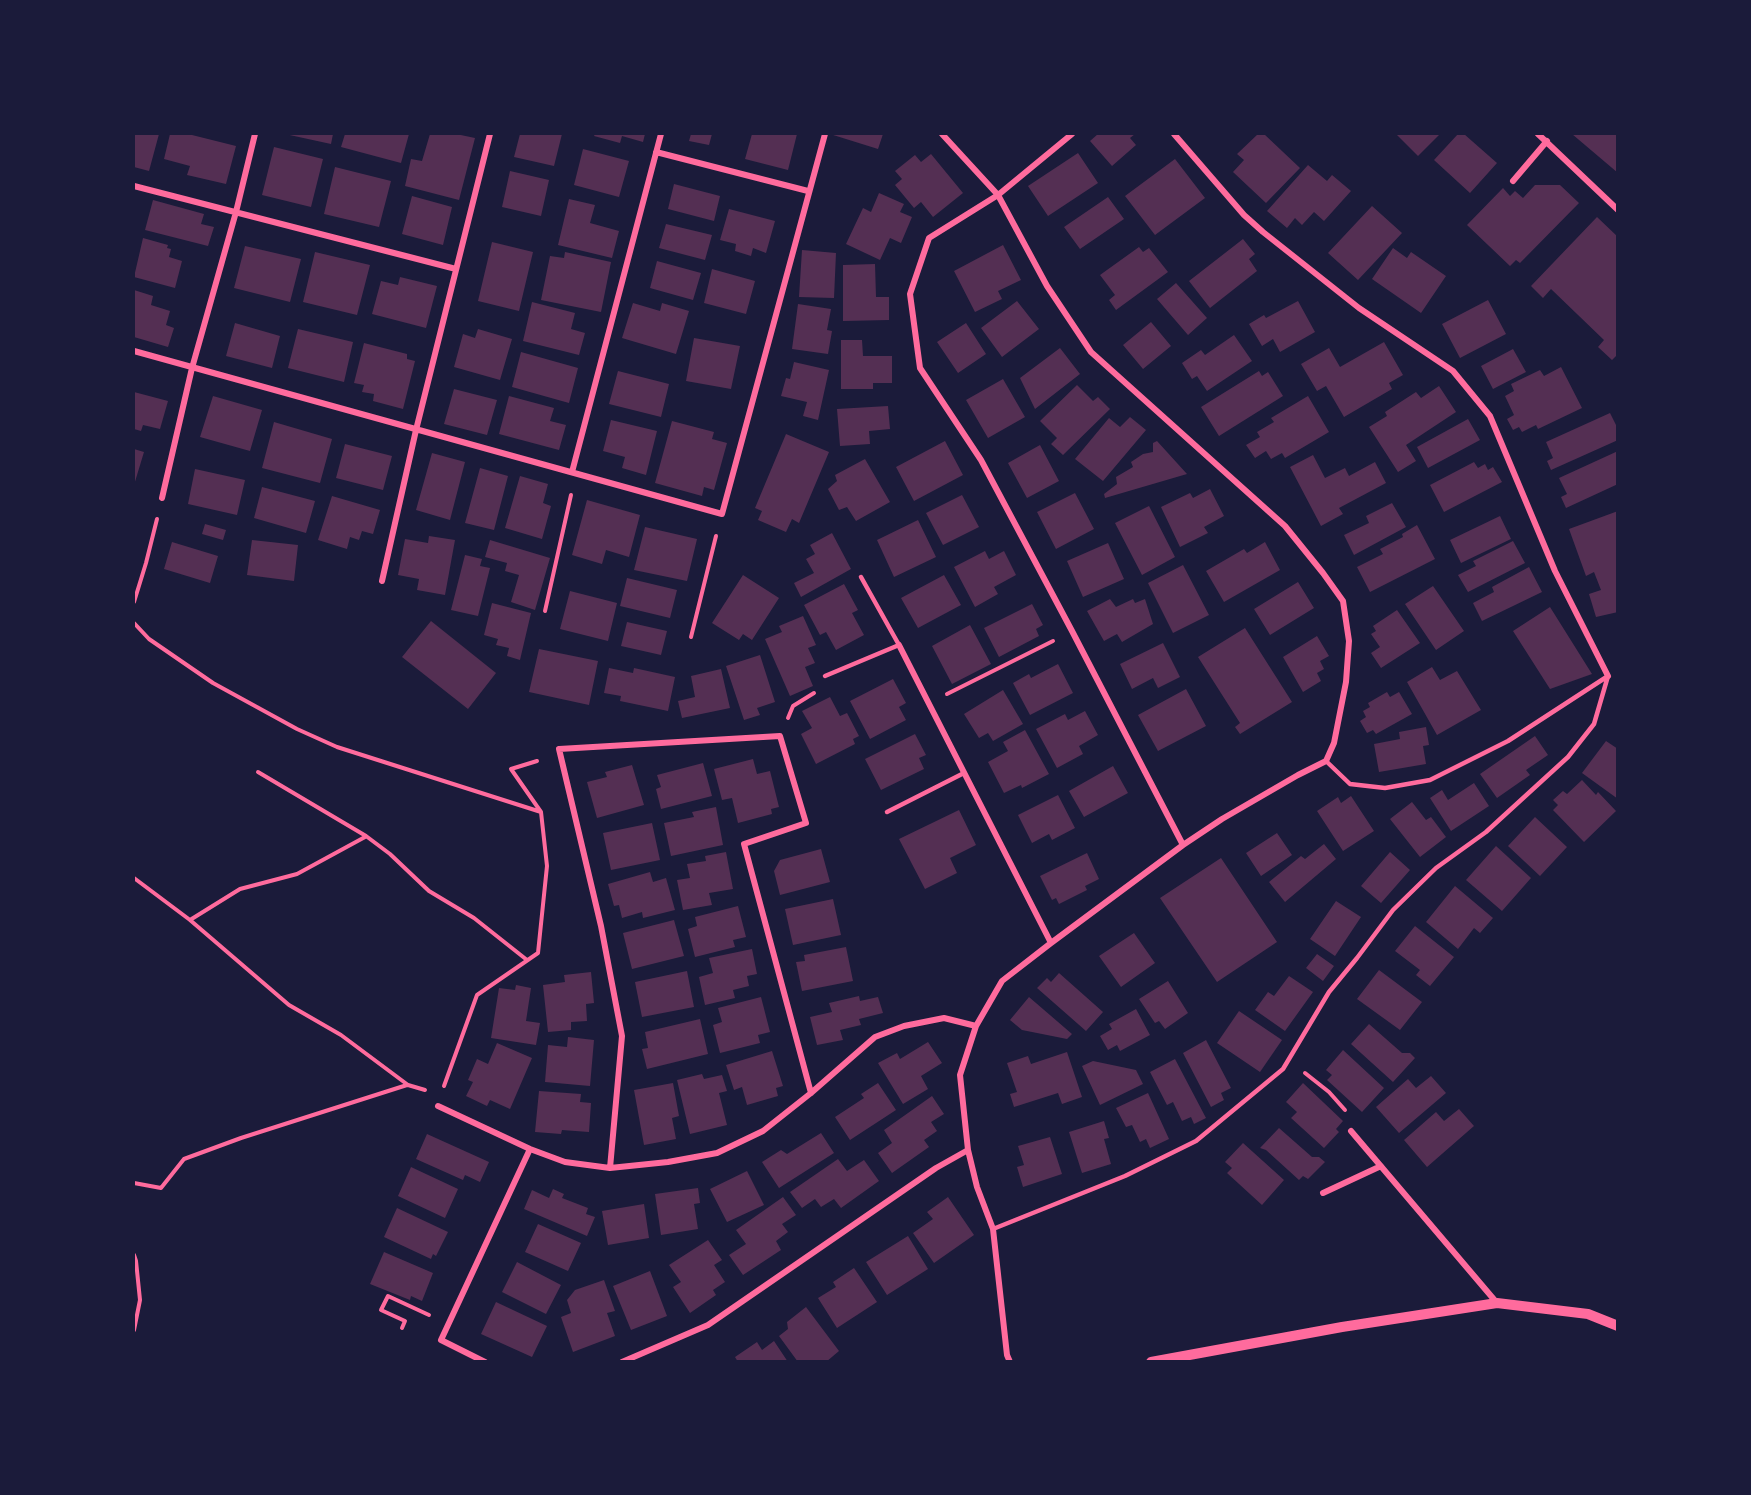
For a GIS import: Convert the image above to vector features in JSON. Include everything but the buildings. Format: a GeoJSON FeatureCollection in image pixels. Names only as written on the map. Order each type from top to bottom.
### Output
{"type":"FeatureCollection","features":[{"type":"Feature","properties":{"kind":"street"},"geometry":{"type":"LineString","coordinates":[[162,498],[192,368],[236,212],[255,134]]}},
{"type":"Feature","properties":{"kind":"street"},"geometry":{"type":"LineString","coordinates":[[381,581],[490,134]]}},
{"type":"Feature","properties":{"kind":"street"},"geometry":{"type":"LineString","coordinates":[[574,473],[661,134]]}},
{"type":"Feature","properties":{"kind":"street"},"geometry":{"type":"LineString","coordinates":[[134,351],[722,514],[825,134]]}},
{"type":"Feature","properties":{"kind":"street"},"geometry":{"type":"LineString","coordinates":[[942,134],[998,195],[1047,286],[1090,352],[1285,526],[1343,601],[1349,641],[1346,682],[1334,742],[1326,761],[1231,813],[1182,845],[1051,943],[1002,981],[976,1026],[960,1075],[968,1150],[977,1187],[993,1229],[1007,1355],[1010,1362]]}},
{"type":"Feature","properties":{"kind":"street"},"geometry":{"type":"LineString","coordinates":[[1072,134],[998,195],[929,238],[910,294],[920,368],[981,460],[1182,845]]}},
{"type":"Feature","properties":{"kind":"street"},"geometry":{"type":"LineString","coordinates":[[1174,134],[1244,215],[1263,232],[1359,308],[1453,371],[1490,416],[1556,571],[1608,676]]}},
{"type":"Feature","properties":{"kind":"street"},"geometry":{"type":"LineString","coordinates":[[1538,134],[1617,210]]}},
{"type":"Feature","properties":{"kind":"street"},"geometry":{"type":"LineString","coordinates":[[1513,181],[1547,141]]}},
{"type":"Feature","properties":{"kind":"street"},"geometry":{"type":"LineString","coordinates":[[656,152],[808,191]]}},
{"type":"Feature","properties":{"kind":"street"},"geometry":{"type":"LineString","coordinates":[[134,186],[456,269]]}},
{"type":"Feature","properties":{"kind":"street"},"geometry":{"type":"LineString","coordinates":[[899,645],[1051,943]]}},
{"type":"Feature","properties":{"kind":"street"},"geometry":{"type":"LineString","coordinates":[[610,1168],[622,1036],[601,926],[559,749],[780,736],[806,823],[744,844],[811,1093]]}},
{"type":"Feature","properties":{"kind":"street"},"geometry":{"type":"LineString","coordinates":[[438,1106],[530,1149],[565,1162],[610,1168],[668,1162],[717,1153],[763,1131],[875,1037],[904,1026],[944,1018],[976,1026]]}},
{"type":"Feature","properties":{"kind":"street"},"geometry":{"type":"LineString","coordinates":[[1351,1131],[1497,1303]]}},
{"type":"Feature","properties":{"kind":"street"},"geometry":{"type":"LineString","coordinates":[[484,1362],[441,1340],[530,1149]]}},
{"type":"Feature","properties":{"kind":"street"},"geometry":{"type":"LineString","coordinates":[[622,1362],[708,1325],[936,1168],[968,1150]]}},
{"type":"Feature","properties":{"kind":"street"},"geometry":{"type":"LineString","coordinates":[[1323,1193],[1381,1166]]}},
{"type":"Feature","properties":{"kind":"street"},"geometry":{"type":"LineString","coordinates":[[1151,1362],[1342,1327],[1497,1303],[1588,1314],[1617,1326]]}},
{"type":"Feature","properties":{"kind":"lane"},"geometry":{"type":"LineString","coordinates":[[825,676],[899,645],[861,577]]}},
{"type":"Feature","properties":{"kind":"lane"},"geometry":{"type":"LineString","coordinates":[[1326,761],[1350,784],[1385,788],[1430,780],[1508,741],[1608,676]]}},
{"type":"Feature","properties":{"kind":"lane"},"geometry":{"type":"LineString","coordinates":[[993,1229],[1125,1176],[1196,1141],[1283,1068],[1329,992],[1393,910],[1436,868],[1486,832],[1568,757],[1594,724],[1608,676]]}},
{"type":"Feature","properties":{"kind":"lane"},"geometry":{"type":"LineString","coordinates":[[886,812],[964,773]]}},
{"type":"Feature","properties":{"kind":"path"},"geometry":{"type":"LineString","coordinates":[[545,611],[574,473]]}},
{"type":"Feature","properties":{"kind":"path"},"geometry":{"type":"LineString","coordinates":[[134,602],[162,498]]}},
{"type":"Feature","properties":{"kind":"path"},"geometry":{"type":"LineString","coordinates":[[691,637],[714,545]]}},
{"type":"Feature","properties":{"kind":"path"},"geometry":{"type":"LineString","coordinates":[[134,624],[149,639],[213,683],[297,729],[336,747],[541,812]]}},
{"type":"Feature","properties":{"kind":"path"},"geometry":{"type":"LineString","coordinates":[[929,704],[1072,631]]}},
{"type":"Feature","properties":{"kind":"path"},"geometry":{"type":"LineString","coordinates":[[780,736],[793,706],[822,687],[825,676]]}},
{"type":"Feature","properties":{"kind":"path"},"geometry":{"type":"LineString","coordinates":[[438,1106],[477,995],[538,953],[547,866],[541,812],[511,769],[537,763],[536,750],[559,749]]}},
{"type":"Feature","properties":{"kind":"path"},"geometry":{"type":"LineString","coordinates":[[258,772],[366,836],[390,854],[429,891],[474,918],[527,960]]}},
{"type":"Feature","properties":{"kind":"path"},"geometry":{"type":"LineString","coordinates":[[190,920],[240,889],[297,874],[366,836]]}},
{"type":"Feature","properties":{"kind":"path"},"geometry":{"type":"LineString","coordinates":[[135,880],[190,920],[289,1005],[340,1035],[408,1085],[441,1095]]}},
{"type":"Feature","properties":{"kind":"path"},"geometry":{"type":"LineString","coordinates":[[1298,1067],[1329,1092]]}},
{"type":"Feature","properties":{"kind":"path"},"geometry":{"type":"LineString","coordinates":[[134,1184],[161,1188],[184,1159],[241,1138],[408,1085]]}},
{"type":"Feature","properties":{"kind":"path"},"geometry":{"type":"LineString","coordinates":[[134,1256],[140,1300],[134,1330]]}},
{"type":"Feature","properties":{"kind":"path"},"geometry":{"type":"LineString","coordinates":[[402,1328],[405,1321],[381,1310],[387,1296],[448,1324]]}}]}
